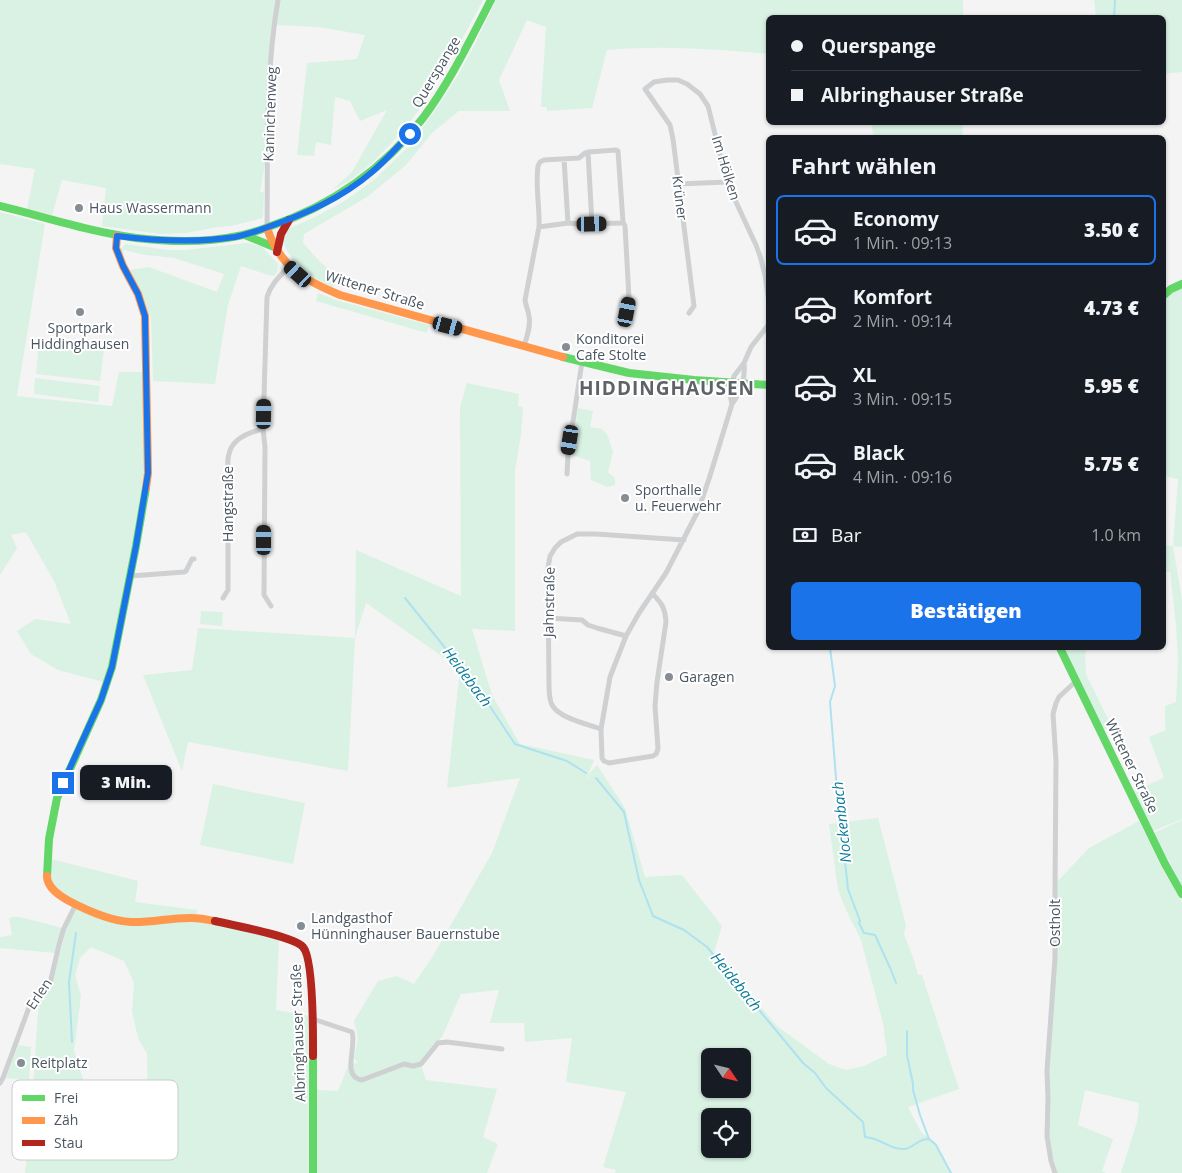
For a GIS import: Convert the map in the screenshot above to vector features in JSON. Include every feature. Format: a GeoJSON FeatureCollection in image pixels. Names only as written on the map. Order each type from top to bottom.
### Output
{"type":"FeatureCollection","features":[{"type":"Feature","properties":{"kind":"main road","name":"Querspange"},"geometry":{"type":"LineString","coordinates":[[267,228],[321,206],[370,174],[386,159],[410,134],[439,95],[458,64],[491,0]]}},
{"type":"Feature","properties":{"kind":"main road"},"geometry":{"type":"LineString","coordinates":[[0,206],[117,236],[173,241],[226,238],[245,235],[267,228]]}},
{"type":"Feature","properties":{"kind":"main road"},"geometry":{"type":"LineString","coordinates":[[245,235],[275,249],[289,220]]}},
{"type":"Feature","properties":{"kind":"main road","name":"Wittener Straße"},"geometry":{"type":"LineString","coordinates":[[267,228],[275,249],[289,266],[310,282],[340,296],[629,373],[644,376],[766,385]]}},
{"type":"Feature","properties":{"kind":"main road","name":"Albringhauser Straße"},"geometry":{"type":"LineString","coordinates":[[117,236],[116,248],[138,294],[145,316],[148,473],[112,667],[101,700],[56,798],[47,880],[49,885],[60,896],[112,919],[127,922],[143,922],[197,918],[286,938],[297,942],[306,951],[308,955],[313,1020],[313,1173]]}},
{"type":"Feature","properties":{"kind":"main road"},"geometry":{"type":"LineString","coordinates":[[1166,293],[1182,284]]}},
{"type":"Feature","properties":{"kind":"main road","name":"Wittener Straße"},"geometry":{"type":"LineString","coordinates":[[1061,650],[1165,864],[1182,894]]}},
{"type":"Feature","properties":{"kind":"street","name":"Kaninchenweg"},"geometry":{"type":"LineString","coordinates":[[267,228],[270,80],[274,24],[278,0]]}},
{"type":"Feature","properties":{"kind":"street","name":"Im Hölken"},"geometry":{"type":"LineString","coordinates":[[645,89],[654,82],[678,80],[700,94],[708,106],[728,182],[756,245],[766,282]]}},
{"type":"Feature","properties":{"kind":"street","name":"Krüner"},"geometry":{"type":"LineString","coordinates":[[645,89],[670,125],[673,139],[694,306],[689,313]]}},
{"type":"Feature","properties":{"kind":"street"},"geometry":{"type":"LineString","coordinates":[[524,346],[530,323],[525,300],[539,227],[537,172],[540,162],[544,160],[579,158],[588,152],[616,150],[618,152],[623,222],[625,226],[629,298],[627,312]]}},
{"type":"Feature","properties":{"kind":"street"},"geometry":{"type":"LineString","coordinates":[[588,152],[592,224]]}},
{"type":"Feature","properties":{"kind":"street"},"geometry":{"type":"LineString","coordinates":[[564,159],[568,223]]}},
{"type":"Feature","properties":{"kind":"street"},"geometry":{"type":"LineString","coordinates":[[678,184],[728,182]]}},
{"type":"Feature","properties":{"kind":"street"},"geometry":{"type":"LineString","coordinates":[[539,227],[568,223],[623,222]]}},
{"type":"Feature","properties":{"kind":"street"},"geometry":{"type":"LineString","coordinates":[[271,606],[264,596],[265,447],[263,428],[267,297],[270,288],[289,266]]}},
{"type":"Feature","properties":{"kind":"street"},"geometry":{"type":"LineString","coordinates":[[732,404],[730,395],[732,382],[751,347],[766,328]]}},
{"type":"Feature","properties":{"kind":"street"},"geometry":{"type":"LineString","coordinates":[[567,474],[568,455],[582,362]]}},
{"type":"Feature","properties":{"kind":"street"},"geometry":{"type":"LineString","coordinates":[[652,593],[663,606],[666,622],[655,706],[658,749],[653,756],[609,763],[602,758],[601,729],[610,677],[626,636],[652,593],[666,573],[698,511],[710,479],[732,404],[742,383],[745,370],[744,363]]}},
{"type":"Feature","properties":{"kind":"street","name":"Hangstraße"},"geometry":{"type":"LineString","coordinates":[[223,598],[228,590],[229,454],[232,447],[244,435],[263,428]]}},
{"type":"Feature","properties":{"kind":"street","name":"Jahnstraße"},"geometry":{"type":"LineString","coordinates":[[601,729],[559,713],[553,706],[550,698],[548,685],[548,568],[550,556],[561,542],[577,534],[684,540]]}},
{"type":"Feature","properties":{"kind":"street"},"geometry":{"type":"LineString","coordinates":[[130,576],[184,572],[192,559],[194,559]]}},
{"type":"Feature","properties":{"kind":"street"},"geometry":{"type":"LineString","coordinates":[[548,618],[582,620],[588,625],[626,636]]}},
{"type":"Feature","properties":{"kind":"street","name":"Ostholt"},"geometry":{"type":"LineString","coordinates":[[1055,1173],[1051,1161],[1048,1136],[1047,1071],[1055,958],[1056,760],[1053,714],[1060,697],[1076,681]]}},
{"type":"Feature","properties":{"kind":"street","name":"Erlen"},"geometry":{"type":"LineString","coordinates":[[0,1083],[31,1002],[50,983],[64,928],[76,904]]}},
{"type":"Feature","properties":{"kind":"street"},"geometry":{"type":"LineString","coordinates":[[313,1020],[352,1032],[354,1037],[351,1064],[352,1074],[356,1080],[362,1080],[404,1064],[413,1066],[421,1064],[438,1043],[446,1042],[502,1049]]}},
{"type":"Feature","properties":{"kind":"green space"},"geometry":{"type":"Polygon","coordinates":[[[0,0],[276,0],[272,24],[265,164],[260,192],[264,192],[263,218],[231,226],[186,233],[161,234],[102,226],[106,188],[62,180],[52,215],[27,209],[35,169],[0,164],[0,0]]]}},
{"type":"Feature","properties":{"kind":"green space"},"geometry":{"type":"Polygon","coordinates":[[[280,0],[483,0],[428,98],[402,132],[372,163],[349,181],[332,190],[352,172],[387,110],[360,121],[350,101],[335,97],[331,145],[316,142],[314,156],[297,155],[307,63],[357,59],[365,35],[318,27],[276,25],[280,0]]]}},
{"type":"Feature","properties":{"kind":"green space"},"geometry":{"type":"Polygon","coordinates":[[[496,0],[963,0],[963,15],[766,15],[766,54],[688,48],[607,50],[592,108],[547,111],[547,107],[541,107],[546,27],[527,20],[499,80],[510,111],[459,111],[432,133],[406,165],[367,197],[304,234],[303,243],[320,262],[337,276],[333,288],[301,270],[287,251],[283,240],[284,234],[290,228],[343,202],[374,180],[411,144],[442,100],[474,46],[496,0]]]}},
{"type":"Feature","properties":{"kind":"green space"},"geometry":{"type":"Polygon","coordinates":[[[1094,0],[1182,0],[1182,72],[1166,74],[1166,15],[1096,15],[1094,0]]]}},
{"type":"Feature","properties":{"kind":"green space"},"geometry":{"type":"Polygon","coordinates":[[[872,125],[963,125],[962,135],[873,134],[872,125]]]}},
{"type":"Feature","properties":{"kind":"green space"},"geometry":{"type":"Polygon","coordinates":[[[0,212],[45,224],[17,396],[112,406],[119,372],[144,372],[145,468],[132,554],[112,658],[104,682],[58,670],[31,654],[17,631],[35,619],[71,624],[54,581],[26,532],[11,535],[17,548],[0,575],[0,212]]]}},
{"type":"Feature","properties":{"kind":"green space"},"geometry":{"type":"Polygon","coordinates":[[[247,243],[261,246],[278,264],[278,271],[274,276],[241,266],[228,305],[215,384],[153,381],[151,318],[130,270],[149,267],[217,292],[224,274],[174,258],[124,250],[124,260],[120,253],[121,249],[125,244],[168,250],[185,250],[247,243]]]}},
{"type":"Feature","properties":{"kind":"green space"},"geometry":{"type":"Polygon","coordinates":[[[1182,287],[1182,547],[1173,546],[1178,479],[1166,476],[1166,297],[1182,287]]]}},
{"type":"Feature","properties":{"kind":"green space"},"geometry":{"type":"Polygon","coordinates":[[[318,293],[336,300],[429,325],[427,333],[316,301],[318,293]]]}},
{"type":"Feature","properties":{"kind":"green space"},"geometry":{"type":"Polygon","coordinates":[[[39,342],[104,349],[100,381],[36,374],[39,342]]]}},
{"type":"Feature","properties":{"kind":"green space"},"geometry":{"type":"Polygon","coordinates":[[[35,378],[100,386],[98,402],[34,394],[35,378]]]}},
{"type":"Feature","properties":{"kind":"green space"},"geometry":{"type":"Polygon","coordinates":[[[467,383],[519,394],[518,406],[523,407],[521,435],[515,470],[515,631],[472,629],[492,695],[520,744],[594,760],[587,777],[597,765],[625,808],[645,877],[682,875],[722,926],[714,952],[777,1026],[829,1064],[846,1070],[864,1066],[887,1055],[883,1023],[861,940],[838,890],[829,824],[878,818],[906,925],[904,934],[918,975],[922,975],[959,1089],[908,1107],[921,1132],[936,1143],[950,1173],[615,1173],[616,1170],[603,1167],[626,1092],[566,1082],[572,1038],[525,1042],[524,1023],[490,1023],[499,990],[461,994],[442,1037],[433,1045],[420,1063],[404,1063],[402,1066],[416,1068],[421,1066],[426,1080],[497,1089],[483,1137],[498,1144],[487,1173],[316,1173],[317,1090],[338,1091],[349,1064],[358,1063],[354,1058],[358,1039],[354,1021],[378,981],[397,976],[414,984],[433,956],[492,853],[520,778],[447,788],[460,669],[366,603],[355,638],[356,550],[461,596],[460,407],[467,383]]]}},
{"type":"Feature","properties":{"kind":"green space"},"geometry":{"type":"Polygon","coordinates":[[[578,408],[593,411],[590,427],[602,429],[607,434],[613,452],[608,472],[615,478],[615,485],[607,487],[591,480],[590,461],[572,455],[578,408]]]}},
{"type":"Feature","properties":{"kind":"green space"},"geometry":{"type":"Polygon","coordinates":[[[1166,545],[1173,546],[1182,600],[1182,819],[1153,831],[1133,791],[1164,778],[1149,737],[1166,730],[1165,706],[1176,702],[1178,659],[1176,625],[1170,572],[1166,572],[1166,545]]]}},
{"type":"Feature","properties":{"kind":"green space"},"geometry":{"type":"Polygon","coordinates":[[[201,611],[223,612],[222,626],[200,624],[201,611]]]}},
{"type":"Feature","properties":{"kind":"green space"},"geometry":{"type":"Polygon","coordinates":[[[198,628],[355,638],[348,771],[188,742],[182,771],[143,675],[192,670],[198,628]]]}},
{"type":"Feature","properties":{"kind":"green space"},"geometry":{"type":"Polygon","coordinates":[[[1066,650],[1086,650],[1086,674],[1111,725],[1104,730],[1066,650]]]}},
{"type":"Feature","properties":{"kind":"green space"},"geometry":{"type":"Polygon","coordinates":[[[213,784],[305,803],[293,864],[200,845],[213,784]]]}},
{"type":"Feature","properties":{"kind":"green space"},"geometry":{"type":"Polygon","coordinates":[[[1182,820],[1182,887],[1154,833],[1182,820]]]}},
{"type":"Feature","properties":{"kind":"green space"},"geometry":{"type":"Polygon","coordinates":[[[1139,821],[1164,872],[1182,902],[1182,1173],[1121,1173],[1137,1122],[1139,1103],[1085,1090],[1078,1125],[1113,1139],[1102,1171],[1106,1173],[1057,1173],[1049,1136],[1048,1072],[1057,882],[1089,848],[1139,821]]]}},
{"type":"Feature","properties":{"kind":"green space"},"geometry":{"type":"Polygon","coordinates":[[[51,859],[138,881],[135,902],[197,910],[196,916],[183,921],[206,922],[279,939],[276,1010],[310,1016],[311,1173],[25,1173],[26,1160],[178,1160],[178,1080],[147,1080],[147,1054],[138,1038],[132,1011],[134,983],[124,961],[91,947],[80,958],[75,975],[81,996],[74,1051],[83,1080],[33,1080],[39,997],[51,984],[68,924],[78,902],[59,893],[51,884],[51,859]]]}},
{"type":"Feature","properties":{"kind":"green space"},"geometry":{"type":"Polygon","coordinates":[[[20,917],[62,928],[55,953],[0,948],[0,937],[12,935],[9,918],[20,917]]]}},
{"type":"Feature","properties":{"kind":"green space","name":"Reitplatz"},"geometry":{"type":"Polygon","coordinates":[[[18,1045],[31,1047],[29,1080],[6,1078],[18,1045]]]}},
{"type":"Feature","properties":{"kind":"waterway"},"geometry":{"type":"LineString","coordinates":[[1114,15],[1115,0]]}},
{"type":"Feature","properties":{"kind":"waterway","name":"Heidebach"},"geometry":{"type":"LineString","coordinates":[[405,598],[479,690],[515,744],[567,761],[586,773]]}},
{"type":"Feature","properties":{"kind":"waterway","name":"Nockenbach"},"geometry":{"type":"LineString","coordinates":[[830,650],[835,686],[830,702],[848,889],[864,933],[875,935],[896,983]]}},
{"type":"Feature","properties":{"kind":"waterway","name":"Heidebach"},"geometry":{"type":"LineString","coordinates":[[596,778],[624,812],[639,880],[653,916],[684,930],[707,947],[803,1063],[815,1073],[826,1088],[863,1122],[865,1137],[901,1149],[907,1148],[921,1140],[929,1139],[936,1145],[951,1173]]}},
{"type":"Feature","properties":{"kind":"waterway"},"geometry":{"type":"LineString","coordinates":[[72,1042],[69,982],[76,933]]}},
{"type":"Feature","properties":{"kind":"waterway","name":"Nockenbach"},"geometry":{"type":"LineString","coordinates":[[907,1031],[907,1055],[913,1090],[929,1139]]}},
{"type":"Feature","properties":{"kind":"traffic: fast"},"geometry":{"type":"LineString","coordinates":[[0,206],[102,232],[136,238],[175,241],[213,240],[242,235],[293,218],[315,208],[355,184],[391,154],[408,136],[442,90],[491,0]]}},
{"type":"Feature","properties":{"kind":"traffic: fast"},"geometry":{"type":"LineString","coordinates":[[245,235],[274,247]]}},
{"type":"Feature","properties":{"kind":"traffic: fast"},"geometry":{"type":"LineString","coordinates":[[1166,293],[1182,284]]}},
{"type":"Feature","properties":{"kind":"traffic: fast"},"geometry":{"type":"LineString","coordinates":[[563,357],[629,373],[766,385]]}},
{"type":"Feature","properties":{"kind":"traffic: fast"},"geometry":{"type":"LineString","coordinates":[[47,876],[49,839],[57,798],[101,700],[112,667],[146,488]]}},
{"type":"Feature","properties":{"kind":"traffic: fast"},"geometry":{"type":"LineString","coordinates":[[1061,650],[1165,864],[1182,894]]}},
{"type":"Feature","properties":{"kind":"traffic: fast"},"geometry":{"type":"LineString","coordinates":[[313,1056],[313,1173]]}},
{"type":"Feature","properties":{"kind":"traffic: slow"},"geometry":{"type":"LineString","coordinates":[[267,228],[272,241],[286,262],[315,284],[340,295],[563,357]]}},
{"type":"Feature","properties":{"kind":"traffic: slow"},"geometry":{"type":"LineString","coordinates":[[117,236],[116,248],[138,294],[145,316],[148,473],[146,488]]}},
{"type":"Feature","properties":{"kind":"traffic: slow"},"geometry":{"type":"LineString","coordinates":[[47,876],[49,884],[62,897],[107,918],[139,922],[177,918],[215,921]]}},
{"type":"Feature","properties":{"kind":"traffic: jam"},"geometry":{"type":"LineString","coordinates":[[277,252],[281,234],[289,220]]}},
{"type":"Feature","properties":{"kind":"traffic: jam"},"geometry":{"type":"LineString","coordinates":[[215,921],[275,935],[303,947],[307,954],[311,982],[313,1056]]}},
{"type":"Feature","properties":{"kind":"place","name":"Haus Wassermann"},"geometry":{"type":"Point","coordinates":[79,208]}},
{"type":"Feature","properties":{"kind":"place","name":"Sportpark Hiddinghausen"},"geometry":{"type":"Point","coordinates":[80,312]}},
{"type":"Feature","properties":{"kind":"place","name":"Konditorei Cafe Stolte"},"geometry":{"type":"Point","coordinates":[566,347]}},
{"type":"Feature","properties":{"kind":"place","name":"Sporthalle u. Feuerwehr"},"geometry":{"type":"Point","coordinates":[625,498]}},
{"type":"Feature","properties":{"kind":"place","name":"Garagen"},"geometry":{"type":"Point","coordinates":[669,677]}},
{"type":"Feature","properties":{"kind":"place","name":"Landgasthof Hünninghauser Bauernstube"},"geometry":{"type":"Point","coordinates":[301,926]}},
{"type":"Feature","properties":{"kind":"place","name":"Reitplatz"},"geometry":{"type":"Point","coordinates":[21,1063]}},
{"type":"Feature","properties":{"kind":"district","name":"HIDDINGHAUSEN"},"geometry":{"type":"Point","coordinates":[667,388]}},
{"type":"Feature","properties":{"kind":"route"},"geometry":{"type":"LineString","coordinates":[[63,783],[101,700],[112,667],[136,546],[148,473],[145,316],[138,294],[116,248],[117,236],[173,241],[226,238],[245,235],[289,220],[321,206],[370,174],[410,134]]}}]}
